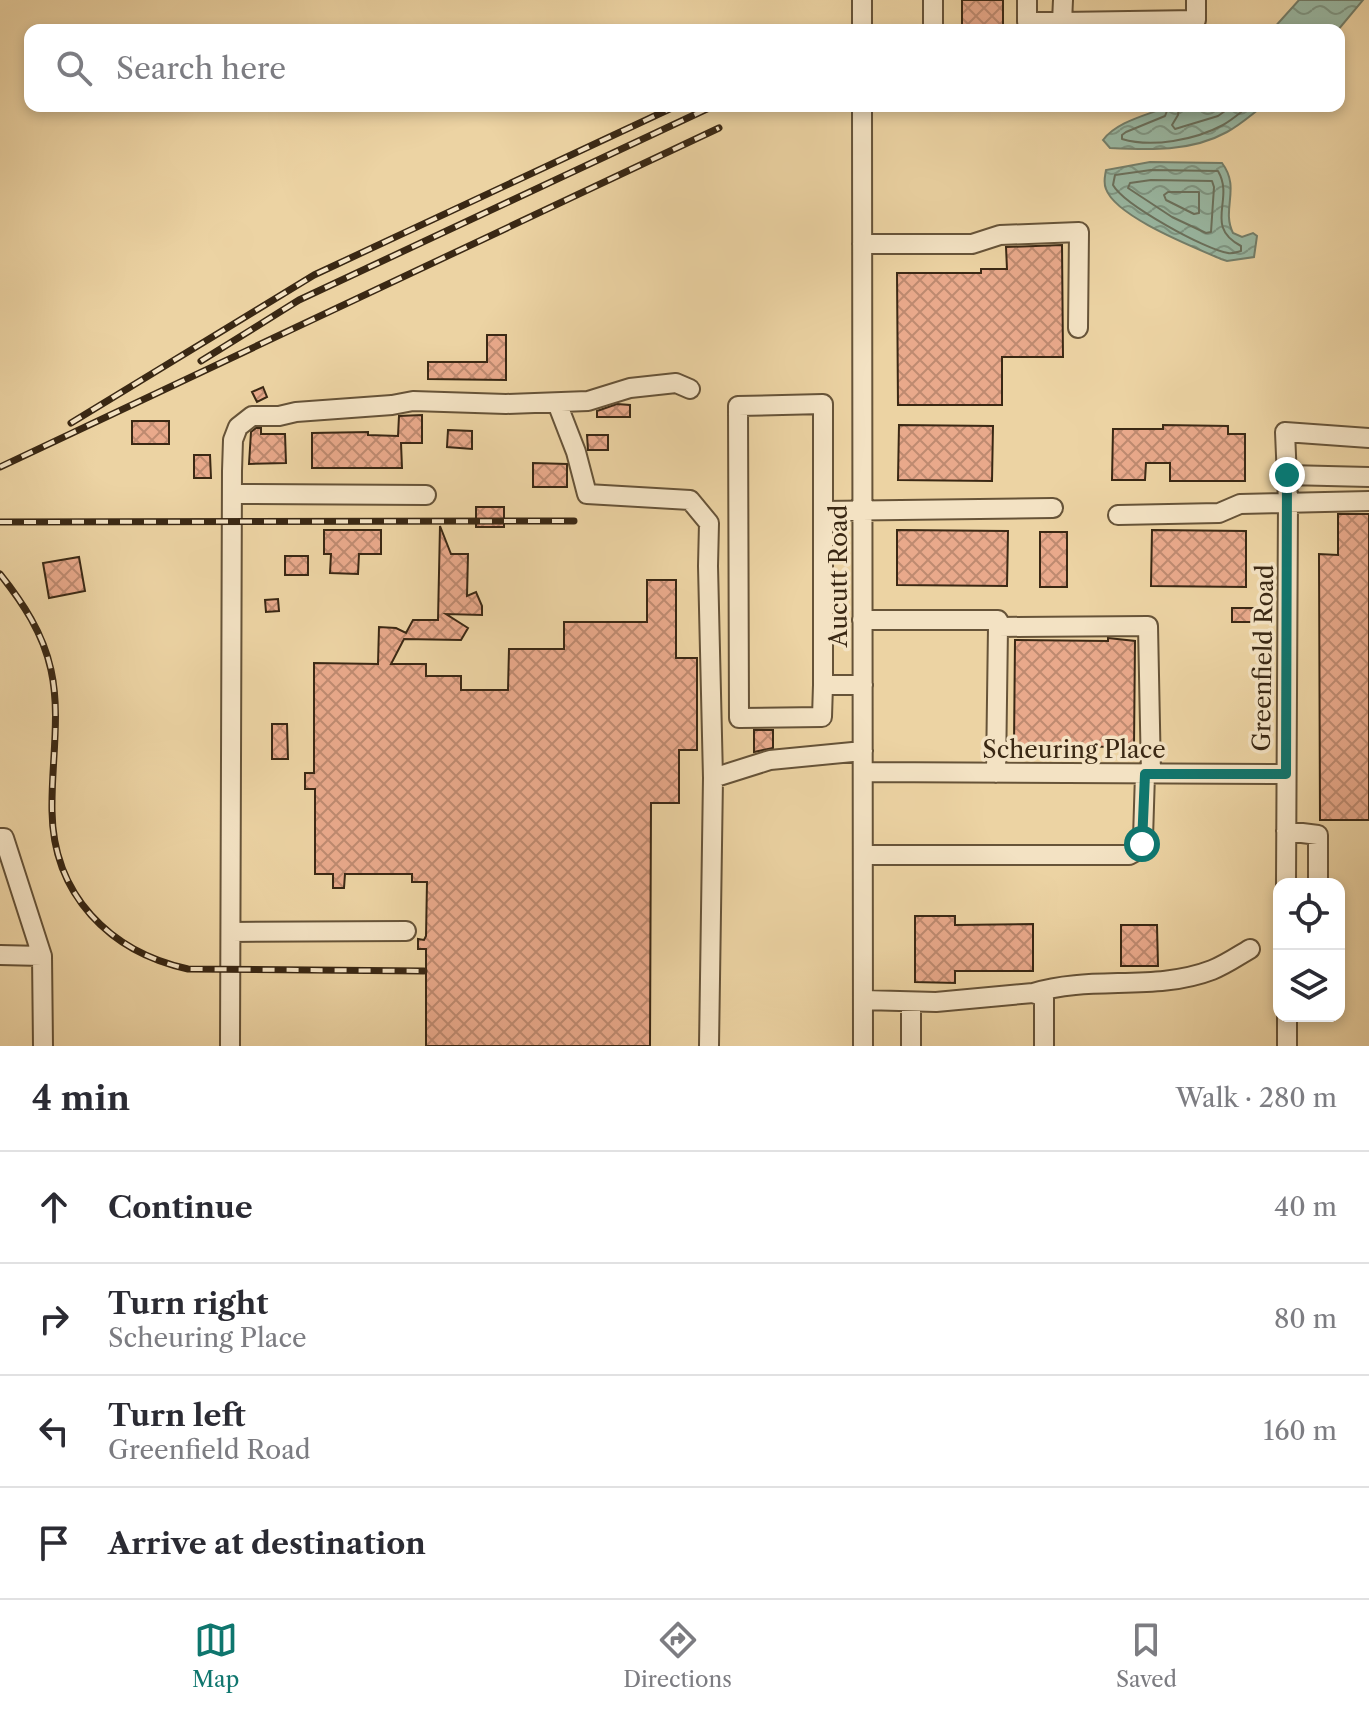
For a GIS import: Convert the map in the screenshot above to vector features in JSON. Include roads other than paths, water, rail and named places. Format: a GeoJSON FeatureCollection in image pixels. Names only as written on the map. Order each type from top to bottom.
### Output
{"type":"FeatureCollection","features":[{"type":"Feature","properties":{"kind":"street"},"geometry":{"type":"LineString","coordinates":[[862,0],[862,24]]}},
{"type":"Feature","properties":{"kind":"street"},"geometry":{"type":"LineString","coordinates":[[933,0],[933,24]]}},
{"type":"Feature","properties":{"kind":"street"},"geometry":{"type":"LineString","coordinates":[[1027,0],[1027,22],[1196,20],[1196,0]]}},
{"type":"Feature","properties":{"kind":"street"},"geometry":{"type":"LineString","coordinates":[[1062,22],[1063,0]]}},
{"type":"Feature","properties":{"kind":"street","name":"Aucutt Road"},"geometry":{"type":"LineString","coordinates":[[862,112],[863,1046]]}},
{"type":"Feature","properties":{"kind":"street"},"geometry":{"type":"LineString","coordinates":[[862,244],[972,244],[1000,235],[1079,232],[1078,328]]}},
{"type":"Feature","properties":{"kind":"street"},"geometry":{"type":"LineString","coordinates":[[230,1046],[232,494],[233,440],[238,427],[252,416],[279,416],[413,401],[438,404],[557,403],[588,401],[630,388],[676,383],[690,389]]}},
{"type":"Feature","properties":{"kind":"street"},"geometry":{"type":"LineString","coordinates":[[557,403],[576,452],[587,494],[690,500],[709,523],[713,778],[709,1046]]}},
{"type":"Feature","properties":{"kind":"street"},"geometry":{"type":"LineString","coordinates":[[823,404],[823,685],[822,717],[739,718],[738,406],[823,404]]}},
{"type":"Feature","properties":{"kind":"street","name":"Greenfield Road"},"geometry":{"type":"LineString","coordinates":[[1286,878],[1288,502],[1285,432],[1369,438]]}},
{"type":"Feature","properties":{"kind":"street"},"geometry":{"type":"LineString","coordinates":[[1287,475],[1369,477]]}},
{"type":"Feature","properties":{"kind":"street"},"geometry":{"type":"LineString","coordinates":[[232,494],[426,495]]}},
{"type":"Feature","properties":{"kind":"street"},"geometry":{"type":"LineString","coordinates":[[1118,515],[1219,513],[1240,504],[1369,501]]}},
{"type":"Feature","properties":{"kind":"street"},"geometry":{"type":"LineString","coordinates":[[823,511],[1053,508]]}},
{"type":"Feature","properties":{"kind":"street"},"geometry":{"type":"LineString","coordinates":[[862,620],[998,620],[996,773]]}},
{"type":"Feature","properties":{"kind":"street"},"geometry":{"type":"LineString","coordinates":[[863,855],[1129,855],[1140,849],[1148,774],[1148,626],[998,627]]}},
{"type":"Feature","properties":{"kind":"street"},"geometry":{"type":"LineString","coordinates":[[823,685],[863,685]]}},
{"type":"Feature","properties":{"kind":"street"},"geometry":{"type":"LineString","coordinates":[[713,778],[770,760],[863,751]]}},
{"type":"Feature","properties":{"kind":"street","name":"Scheuring Place"},"geometry":{"type":"LineString","coordinates":[[863,772],[1286,774]]}},
{"type":"Feature","properties":{"kind":"street"},"geometry":{"type":"LineString","coordinates":[[1286,831],[1318,835],[1318,878]]}},
{"type":"Feature","properties":{"kind":"street"},"geometry":{"type":"LineString","coordinates":[[0,838],[4,838],[42,956],[43,1046]]}},
{"type":"Feature","properties":{"kind":"street"},"geometry":{"type":"LineString","coordinates":[[231,932],[406,931]]}},
{"type":"Feature","properties":{"kind":"street"},"geometry":{"type":"LineString","coordinates":[[863,1000],[936,1002],[1033,993],[1060,984],[1174,979],[1213,970],[1250,949]]}},
{"type":"Feature","properties":{"kind":"street"},"geometry":{"type":"LineString","coordinates":[[0,955],[42,956]]}},
{"type":"Feature","properties":{"kind":"street"},"geometry":{"type":"LineString","coordinates":[[1033,993],[1044,997],[1044,1046]]}},
{"type":"Feature","properties":{"kind":"street"},"geometry":{"type":"LineString","coordinates":[[911,1002],[911,1046]]}},
{"type":"Feature","properties":{"kind":"street"},"geometry":{"type":"LineString","coordinates":[[1287,1022],[1287,1046]]}},
{"type":"Feature","properties":{"kind":"water"},"geometry":{"type":"Polygon","coordinates":[[[1299,0],[1363,0],[1343,24],[1277,24],[1299,0]]]}},
{"type":"Feature","properties":{"kind":"water"},"geometry":{"type":"Polygon","coordinates":[[[1153,112],[1255,112],[1227,132],[1199,143],[1155,149],[1110,148],[1103,140],[1124,123],[1153,112]]]}},
{"type":"Feature","properties":{"kind":"water"},"geometry":{"type":"Polygon","coordinates":[[[1150,162],[1222,163],[1230,181],[1229,215],[1233,233],[1242,237],[1253,233],[1257,236],[1254,257],[1221,259],[1157,230],[1113,200],[1105,186],[1106,170],[1150,162]]]}},
{"type":"Feature","properties":{"kind":"railway"},"geometry":{"type":"LineString","coordinates":[[71,423],[314,275],[663,112]]}},
{"type":"Feature","properties":{"kind":"railway"},"geometry":{"type":"LineString","coordinates":[[201,361],[299,300],[700,112]]}},
{"type":"Feature","properties":{"kind":"railway"},"geometry":{"type":"LineString","coordinates":[[0,467],[719,128]]}},
{"type":"Feature","properties":{"kind":"railway"},"geometry":{"type":"LineString","coordinates":[[0,522],[574,521]]}},
{"type":"Feature","properties":{"kind":"railway"},"geometry":{"type":"LineString","coordinates":[[0,574],[31,619],[43,643],[51,670],[55,705],[52,811],[55,841],[63,869],[91,915],[111,934],[160,961],[188,969],[424,971]]}}]}
